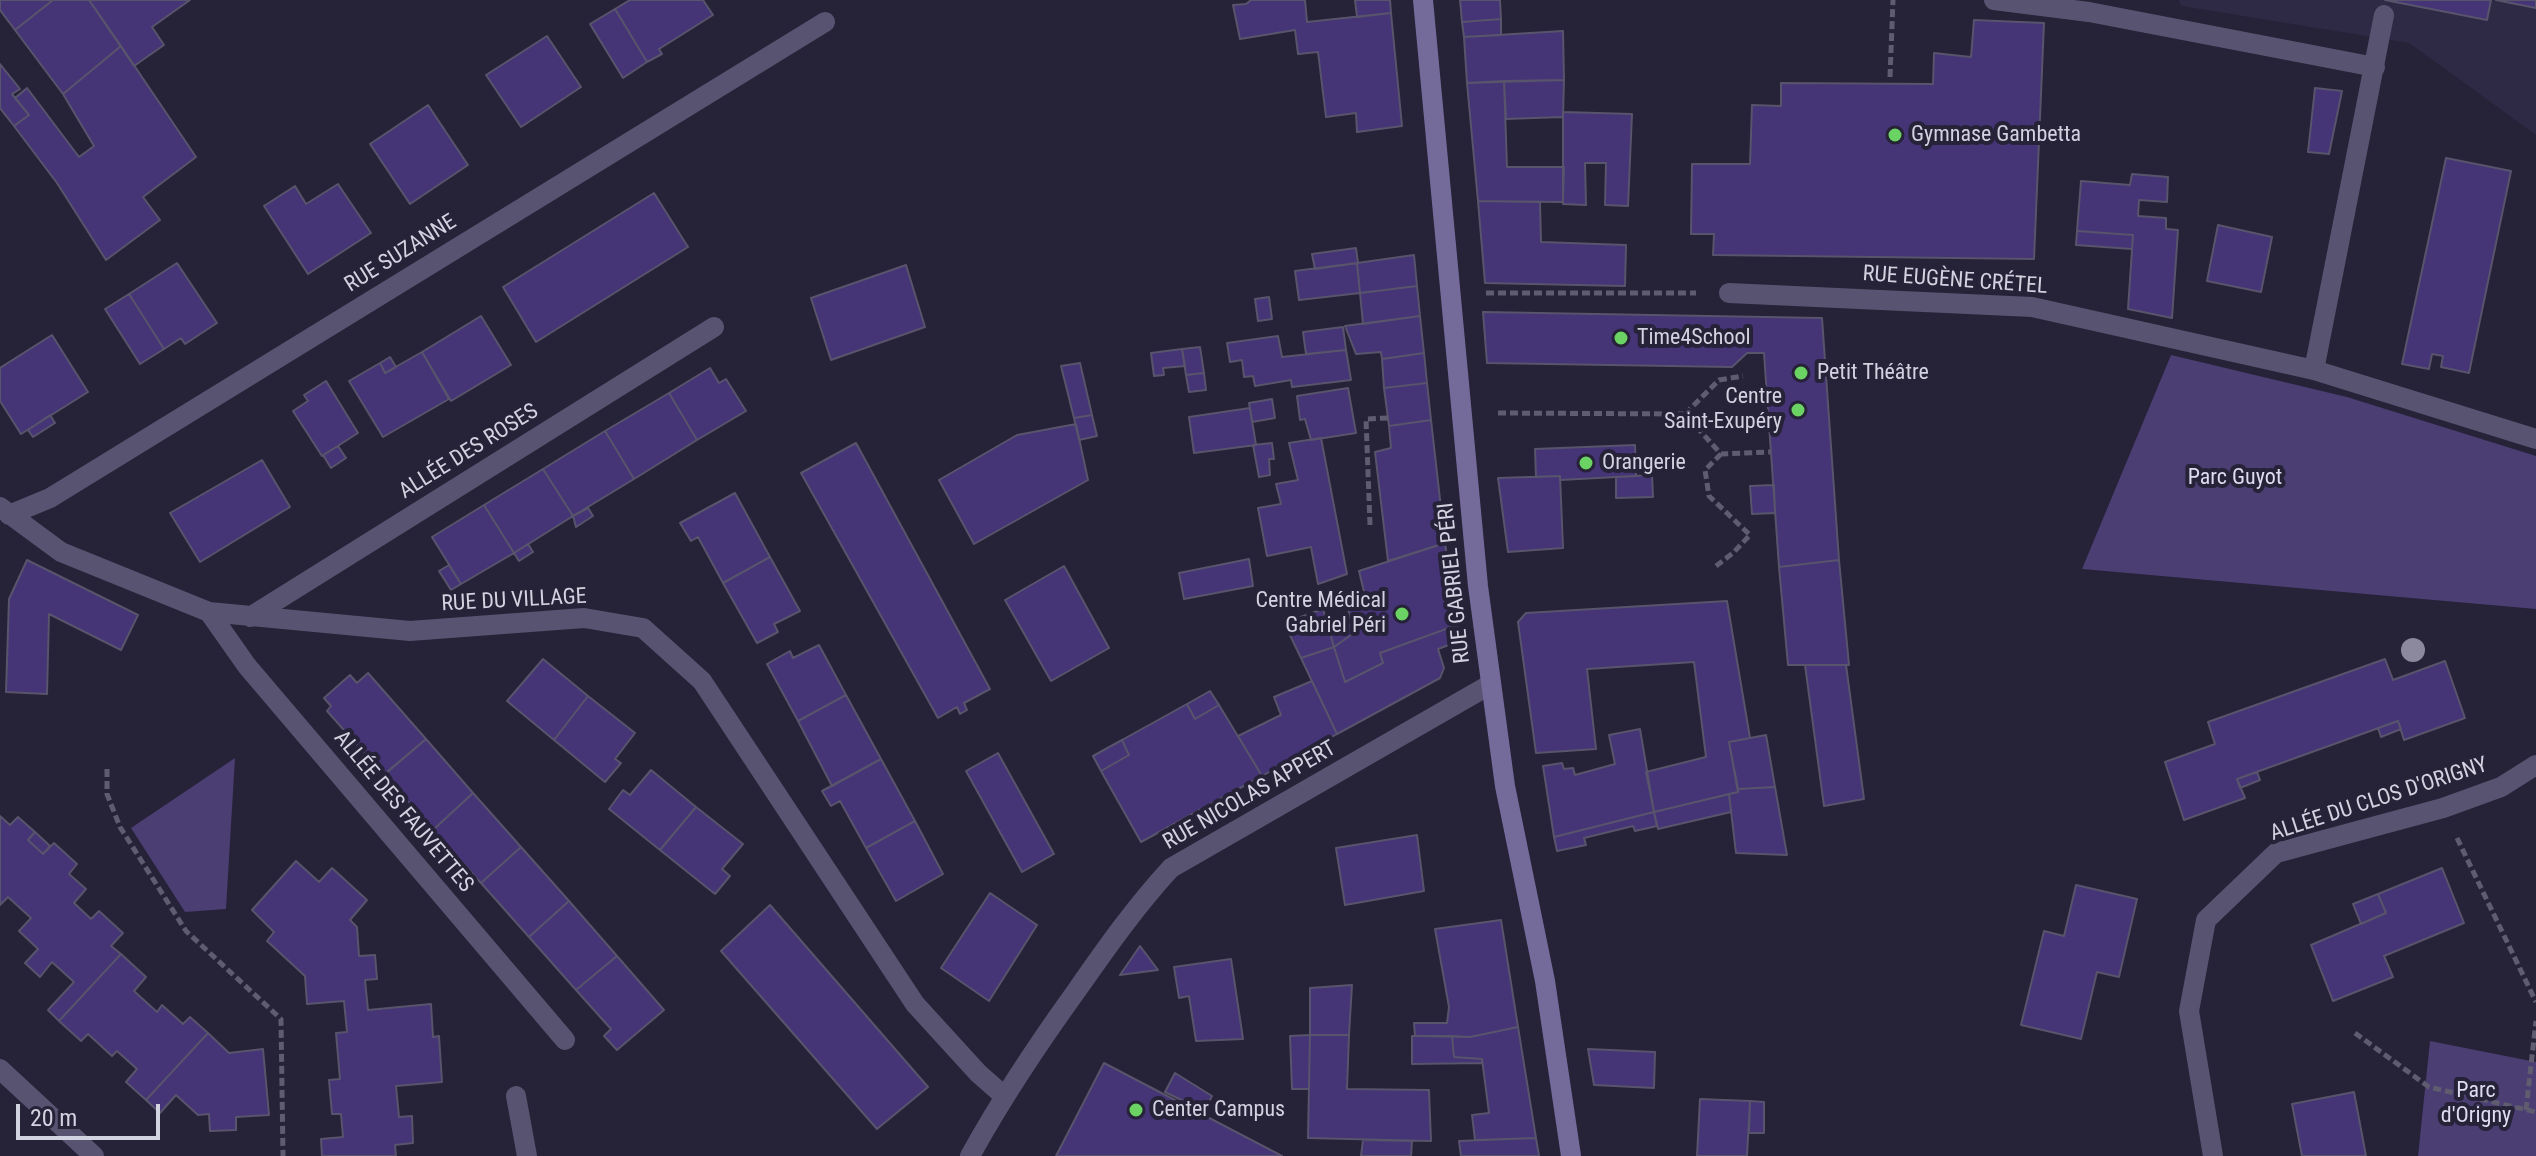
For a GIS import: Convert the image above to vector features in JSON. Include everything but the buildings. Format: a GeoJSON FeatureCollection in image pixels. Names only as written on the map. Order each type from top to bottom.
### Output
{"type":"FeatureCollection","features":[{"type":"Feature","properties":{"kind":"street","name":"RUE GABRIEL PÉRI"},"geometry":{"type":"LineString","coordinates":[[1423,0],[1478,586],[1505,786],[1545,981],[1571,1156]]}},
{"type":"Feature","properties":{"kind":"street"},"geometry":{"type":"LineString","coordinates":[[1994,0],[2089,12],[2375,67]]}},
{"type":"Feature","properties":{"kind":"street"},"geometry":{"type":"LineString","coordinates":[[2314,370],[2384,15]]}},
{"type":"Feature","properties":{"kind":"street","name":"RUE SUZANNE"},"geometry":{"type":"LineString","coordinates":[[4,511],[63,490],[825,22]]}},
{"type":"Feature","properties":{"kind":"street","name":"RUE EUGÈNE CRÉTEL"},"geometry":{"type":"LineString","coordinates":[[1729,293],[2032,307],[2314,370],[2536,439]]}},
{"type":"Feature","properties":{"kind":"street","name":"ALLÉE DES ROSES"},"geometry":{"type":"LineString","coordinates":[[250,617],[714,327]]}},
{"type":"Feature","properties":{"kind":"street","name":"RUE DU VILLAGE"},"geometry":{"type":"LineString","coordinates":[[4,511],[61,552],[209,612],[410,631],[584,618],[643,628],[702,681],[915,1004],[978,1073],[1004,1096]]}},
{"type":"Feature","properties":{"kind":"street","name":"ALLÉE DES FAUVETTES"},"geometry":{"type":"LineString","coordinates":[[209,612],[247,666],[565,1040]]}},
{"type":"Feature","properties":{"kind":"street","name":"RUE NICOLAS APPERT"},"geometry":{"type":"LineString","coordinates":[[970,1156],[1004,1096],[1136,906],[1171,868],[1491,684]]}},
{"type":"Feature","properties":{"kind":"street","name":"ALLÉE DU CLOS D'ORIGNY"},"geometry":{"type":"LineString","coordinates":[[2213,1156],[2189,1011],[2206,920],[2276,853],[2443,808],[2501,787],[2536,765]]}},
{"type":"Feature","properties":{"kind":"street"},"geometry":{"type":"LineString","coordinates":[[0,1069],[94,1156]]}},
{"type":"Feature","properties":{"kind":"street"},"geometry":{"type":"LineString","coordinates":[[516,1096],[527,1156]]}},
{"type":"Feature","properties":{"kind":"path"},"geometry":{"type":"LineString","coordinates":[[1890,77],[1893,0]]}},
{"type":"Feature","properties":{"kind":"path"},"geometry":{"type":"LineString","coordinates":[[1450,293],[1729,293]]}},
{"type":"Feature","properties":{"kind":"path"},"geometry":{"type":"LineString","coordinates":[[1461,413],[1685,414],[1719,380],[1743,376]]}},
{"type":"Feature","properties":{"kind":"path"},"geometry":{"type":"LineString","coordinates":[[1685,414],[1721,454]]}},
{"type":"Feature","properties":{"kind":"path"},"geometry":{"type":"LineString","coordinates":[[1370,525],[1366,419],[1388,418]]}},
{"type":"Feature","properties":{"kind":"path"},"geometry":{"type":"LineString","coordinates":[[1716,566],[1750,535],[1709,496],[1705,470],[1721,454],[1770,452]]}},
{"type":"Feature","properties":{"kind":"path"},"geometry":{"type":"LineString","coordinates":[[107,769],[107,794],[120,827],[186,931],[281,1019],[283,1156]]}},
{"type":"Feature","properties":{"kind":"path"},"geometry":{"type":"LineString","coordinates":[[2443,808],[2536,1002]]}},
{"type":"Feature","properties":{"kind":"path"},"geometry":{"type":"LineString","coordinates":[[2526,1110],[2536,1021]]}},
{"type":"Feature","properties":{"kind":"path"},"geometry":{"type":"LineString","coordinates":[[2355,1033],[2429,1087],[2536,1112]]}},
{"type":"Feature","properties":{"kind":"shaded area"},"geometry":{"type":"Polygon","coordinates":[[[2179,0],[2536,0],[2536,135],[2409,43],[2181,6],[2179,0]]]}},
{"type":"Feature","properties":{"kind":"green space","name":"Parc Guyot"},"geometry":{"type":"Polygon","coordinates":[[[2171,355],[2347,397],[2536,456],[2536,609],[2082,569],[2171,355]]]}},
{"type":"Feature","properties":{"kind":"green space"},"geometry":{"type":"Polygon","coordinates":[[[235,758],[226,909],[185,912],[131,828],[235,758]]]}},
{"type":"Feature","properties":{"kind":"green space","name":"Parc d'Origny"},"geometry":{"type":"Polygon","coordinates":[[[2430,1041],[2536,1062],[2536,1156],[2418,1156],[2430,1041]]]}},
{"type":"Feature","properties":{"kind":"place","name":"Gymnase Gambetta"},"geometry":{"type":"Point","coordinates":[1895,135]}},
{"type":"Feature","properties":{"kind":"place","name":"Time4School"},"geometry":{"type":"Point","coordinates":[1621,338]}},
{"type":"Feature","properties":{"kind":"place","name":"Petit Théâtre"},"geometry":{"type":"Point","coordinates":[1801,373]}},
{"type":"Feature","properties":{"kind":"place","name":"Centre Saint-Exupéry"},"geometry":{"type":"Point","coordinates":[1798,410]}},
{"type":"Feature","properties":{"kind":"place","name":"Orangerie"},"geometry":{"type":"Point","coordinates":[1586,463]}},
{"type":"Feature","properties":{"kind":"place","name":"Centre Médical Gabriel Péri"},"geometry":{"type":"Point","coordinates":[1402,614]}},
{"type":"Feature","properties":{"kind":"place","name":"Center Campus"},"geometry":{"type":"Point","coordinates":[1136,1110]}}]}
